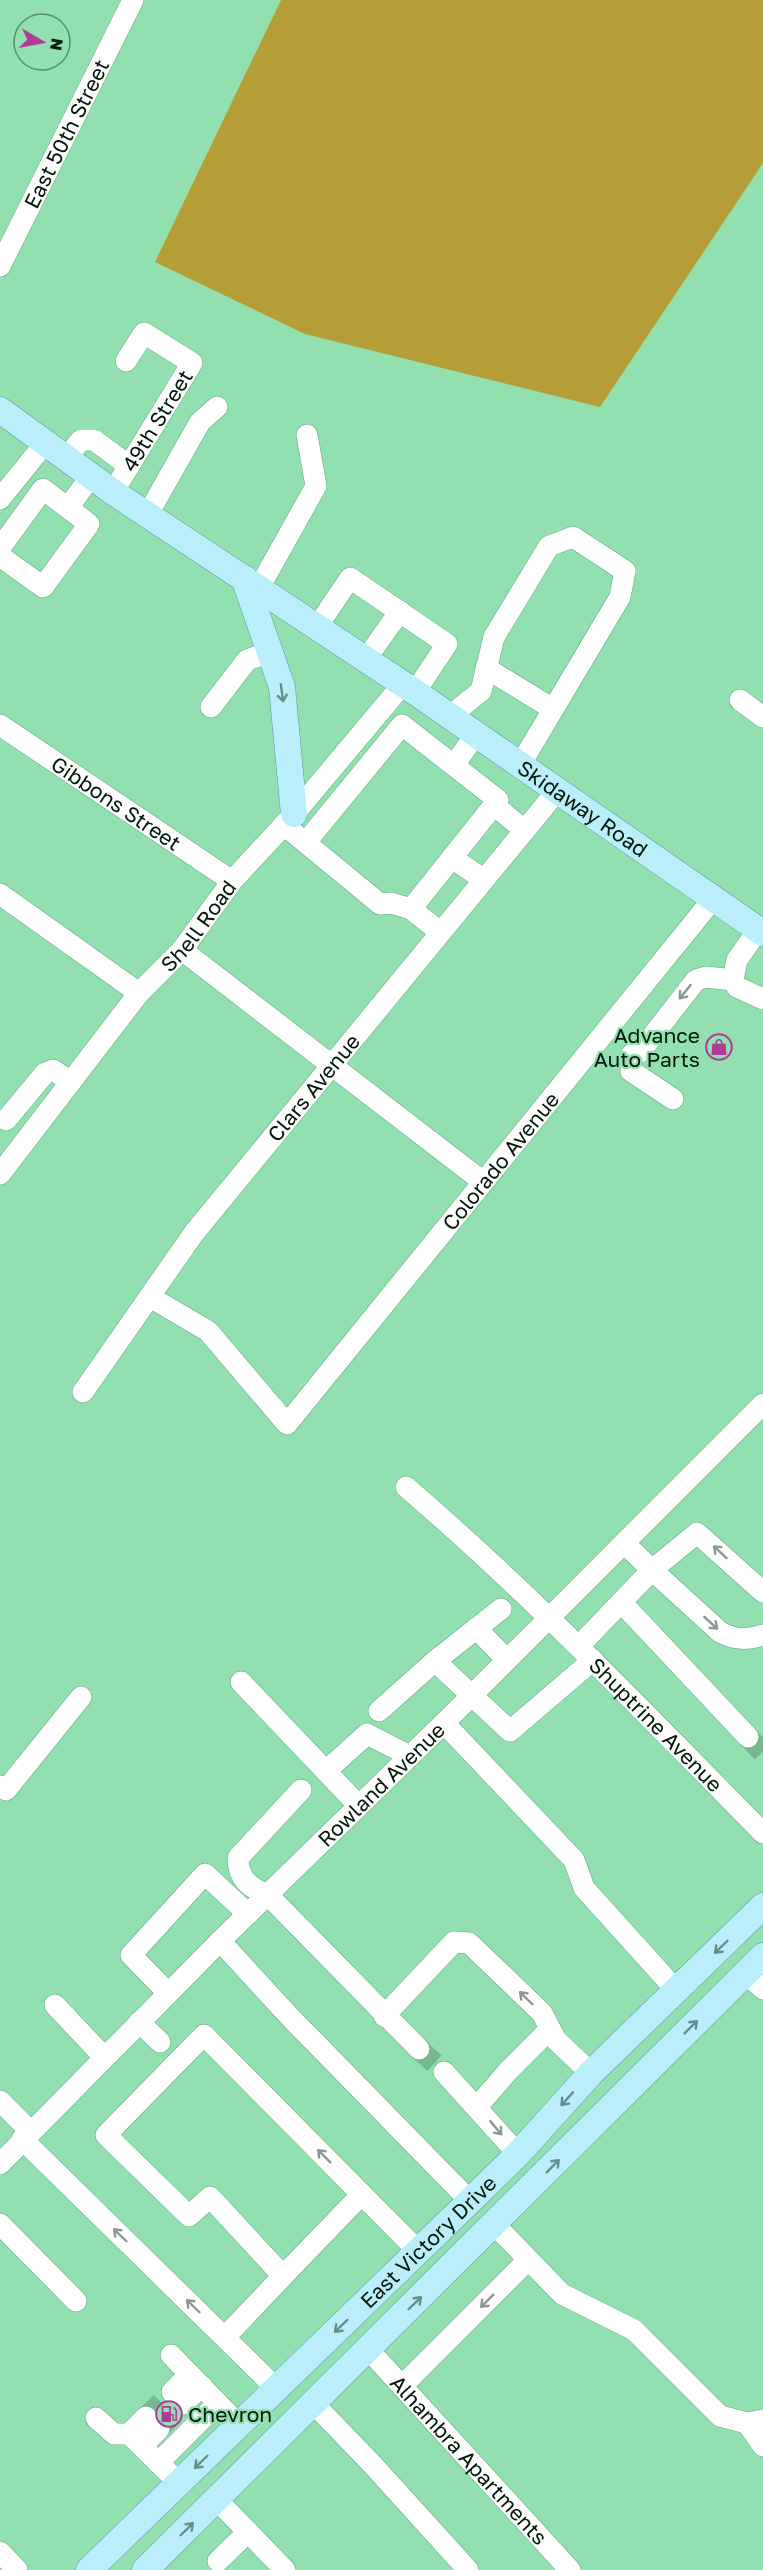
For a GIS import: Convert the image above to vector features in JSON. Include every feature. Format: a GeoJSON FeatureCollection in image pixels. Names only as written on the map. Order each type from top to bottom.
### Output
{"type":"FeatureCollection","features":[{"type":"Feature","properties":{"kind":"main road","name":"Skidaway Road"},"geometry":{"type":"LineString","coordinates":[[0,410],[113,492],[409,688],[760,931]]}},
{"type":"Feature","properties":{"kind":"main road"},"geometry":{"type":"LineString","coordinates":[[252,583],[270,652],[282,687],[289,819]]}},
{"type":"Feature","properties":{"kind":"main road","name":"East Victory Drive"},"geometry":{"type":"LineString","coordinates":[[89,2570],[518,2154],[591,2073],[763,1906]]}},
{"type":"Feature","properties":{"kind":"main road","name":"East Victory Drive"},"geometry":{"type":"LineString","coordinates":[[145,2570],[495,2225],[757,1973]]}},
{"type":"Feature","properties":{"kind":"main road"},"geometry":{"type":"LineString","coordinates":[[470,2201],[495,2225]]}},
{"type":"Feature","properties":{"kind":"street","name":"East 50th Street"},"geometry":{"type":"LineString","coordinates":[[0,266],[134,0]]}},
{"type":"Feature","properties":{"kind":"street","name":"49th Street"},"geometry":{"type":"LineString","coordinates":[[113,492],[192,363],[144,333],[126,361]]}},
{"type":"Feature","properties":{"kind":"street"},"geometry":{"type":"LineString","coordinates":[[148,514],[200,422],[217,407]]}},
{"type":"Feature","properties":{"kind":"street"},"geometry":{"type":"LineString","coordinates":[[252,583],[316,486],[307,435]]}},
{"type":"Feature","properties":{"kind":"street"},"geometry":{"type":"LineString","coordinates":[[67,458],[81,440],[94,440],[129,466]]}},
{"type":"Feature","properties":{"kind":"street"},"geometry":{"type":"LineString","coordinates":[[33,503],[5,493],[46,442]]}},
{"type":"Feature","properties":{"kind":"street"},"geometry":{"type":"LineString","coordinates":[[68,508],[91,476]]}},
{"type":"Feature","properties":{"kind":"street"},"geometry":{"type":"LineString","coordinates":[[43,489],[68,508],[89,524],[43,587],[1,546],[43,489]]}},
{"type":"Feature","properties":{"kind":"street"},"geometry":{"type":"LineString","coordinates":[[450,716],[481,691],[494,637],[549,546],[573,537],[625,571],[620,597],[520,765]]}},
{"type":"Feature","properties":{"kind":"street"},"geometry":{"type":"LineString","coordinates":[[317,627],[350,578],[399,612],[366,659]]}},
{"type":"Feature","properties":{"kind":"street","name":"Shell Road"},"geometry":{"type":"LineString","coordinates":[[0,1174],[139,993],[182,950],[232,881],[447,644],[399,612]]}},
{"type":"Feature","properties":{"kind":"street"},"geometry":{"type":"LineString","coordinates":[[211,707],[248,660],[270,652]]}},
{"type":"Feature","properties":{"kind":"street"},"geometry":{"type":"LineString","coordinates":[[488,663],[553,709]]}},
{"type":"Feature","properties":{"kind":"street"},"geometry":{"type":"LineString","coordinates":[[740,700],[763,717]]}},
{"type":"Feature","properties":{"kind":"street","name":"Gibbons Street"},"geometry":{"type":"LineString","coordinates":[[0,725],[232,881]]}},
{"type":"Feature","properties":{"kind":"street"},"geometry":{"type":"LineString","coordinates":[[306,842],[402,725],[498,800],[411,909]]}},
{"type":"Feature","properties":{"kind":"street"},"geometry":{"type":"LineString","coordinates":[[454,765],[476,734]]}},
{"type":"Feature","properties":{"kind":"street","name":"Clars Avenue"},"geometry":{"type":"LineString","coordinates":[[83,1392],[194,1233],[330,1064],[557,791]]}},
{"type":"Feature","properties":{"kind":"street"},"geometry":{"type":"LineString","coordinates":[[494,805],[524,830]]}},
{"type":"Feature","properties":{"kind":"street"},"geometry":{"type":"LineString","coordinates":[[289,819],[306,842],[380,904],[391,903],[411,909],[440,932]]}},
{"type":"Feature","properties":{"kind":"street"},"geometry":{"type":"LineString","coordinates":[[452,858],[483,879]]}},
{"type":"Feature","properties":{"kind":"street"},"geometry":{"type":"LineString","coordinates":[[0,894],[139,993]]}},
{"type":"Feature","properties":{"kind":"street","name":"Colorado Avenue"},"geometry":{"type":"LineString","coordinates":[[150,1297],[208,1331],[287,1424],[713,899]]}},
{"type":"Feature","properties":{"kind":"street"},"geometry":{"type":"LineString","coordinates":[[760,931],[737,960],[733,980],[737,987],[763,999]]}},
{"type":"Feature","properties":{"kind":"street"},"geometry":{"type":"LineString","coordinates":[[182,950],[482,1181]]}},
{"type":"Feature","properties":{"kind":"street"},"geometry":{"type":"LineString","coordinates":[[632,1054],[640,1052],[696,980],[706,977],[733,980]]}},
{"type":"Feature","properties":{"kind":"street"},"geometry":{"type":"LineString","coordinates":[[605,1031],[632,1054]]}},
{"type":"Feature","properties":{"kind":"street"},"geometry":{"type":"LineString","coordinates":[[632,1054],[631,1071],[674,1099]]}},
{"type":"Feature","properties":{"kind":"street"},"geometry":{"type":"LineString","coordinates":[[27,1138],[3,1118],[45,1073],[53,1070],[70,1082]]}},
{"type":"Feature","properties":{"kind":"street","name":"Rowland Avenue"},"geometry":{"type":"LineString","coordinates":[[0,2164],[26,2135],[220,1941],[444,1723],[763,1404]]}},
{"type":"Feature","properties":{"kind":"street","name":"Shuptrine Avenue"},"geometry":{"type":"LineString","coordinates":[[406,1487],[490,1559],[759,1820]]}},
{"type":"Feature","properties":{"kind":"street"},"geometry":{"type":"LineString","coordinates":[[435,1660],[510,1731],[586,1653],[621,1602],[652,1570],[697,1533],[763,1592]]}},
{"type":"Feature","properties":{"kind":"street"},"geometry":{"type":"LineString","coordinates":[[624,1543],[720,1632],[731,1638],[743,1640],[763,1635]]}},
{"type":"Feature","properties":{"kind":"street"},"geometry":{"type":"LineString","coordinates":[[621,1602],[748,1737]]}},
{"type":"Feature","properties":{"kind":"street"},"geometry":{"type":"LineString","coordinates":[[379,1711],[435,1660],[501,1609]]}},
{"type":"Feature","properties":{"kind":"street"},"geometry":{"type":"LineString","coordinates":[[476,1629],[507,1660]]}},
{"type":"Feature","properties":{"kind":"street"},"geometry":{"type":"LineString","coordinates":[[241,1682],[359,1806]]}},
{"type":"Feature","properties":{"kind":"street"},"geometry":{"type":"LineString","coordinates":[[0,1786],[6,1790],[81,1697]]}},
{"type":"Feature","properties":{"kind":"street"},"geometry":{"type":"LineString","coordinates":[[444,1723],[574,1860],[584,1888],[676,1990]]}},
{"type":"Feature","properties":{"kind":"street"},"geometry":{"type":"LineString","coordinates":[[326,1771],[366,1734],[410,1756]]}},
{"type":"Feature","properties":{"kind":"street"},"geometry":{"type":"LineString","coordinates":[[301,1790],[238,1858],[238,1872],[247,1884],[268,1895],[384,2016],[419,2049]]}},
{"type":"Feature","properties":{"kind":"street"},"geometry":{"type":"LineString","coordinates":[[168,1993],[131,1955],[206,1874],[248,1914]]}},
{"type":"Feature","properties":{"kind":"street"},"geometry":{"type":"LineString","coordinates":[[220,1941],[290,2017],[470,2201]]}},
{"type":"Feature","properties":{"kind":"street"},"geometry":{"type":"LineString","coordinates":[[384,2016],[454,1942],[469,1943],[542,2013],[556,2040],[591,2073]]}},
{"type":"Feature","properties":{"kind":"street"},"geometry":{"type":"LineString","coordinates":[[55,2005],[104,2057]]}},
{"type":"Feature","properties":{"kind":"street"},"geometry":{"type":"LineString","coordinates":[[140,2022],[160,2042]]}},
{"type":"Feature","properties":{"kind":"street"},"geometry":{"type":"LineString","coordinates":[[477,2107],[508,2071],[550,2029]]}},
{"type":"Feature","properties":{"kind":"street"},"geometry":{"type":"LineString","coordinates":[[283,2276],[210,2197],[189,2216],[106,2135],[204,2035],[418,2251]]}},
{"type":"Feature","properties":{"kind":"street"},"geometry":{"type":"LineString","coordinates":[[444,2072],[518,2154]]}},
{"type":"Feature","properties":{"kind":"street"},"geometry":{"type":"LineString","coordinates":[[0,2101],[72,2188],[277,2389]]}},
{"type":"Feature","properties":{"kind":"street"},"geometry":{"type":"LineString","coordinates":[[225,2337],[362,2194]]}},
{"type":"Feature","properties":{"kind":"street"},"geometry":{"type":"LineString","coordinates":[[0,2224],[76,2301]]}},
{"type":"Feature","properties":{"kind":"street"},"geometry":{"type":"LineString","coordinates":[[495,2225],[562,2294],[634,2330],[720,2416],[755,2422],[763,2446]]}},
{"type":"Feature","properties":{"kind":"street"},"geometry":{"type":"LineString","coordinates":[[402,2386],[528,2260]]}},
{"type":"Feature","properties":{"kind":"street","name":"Alhambra Apartments"},"geometry":{"type":"LineString","coordinates":[[368,2349],[570,2570]]}},
{"type":"Feature","properties":{"kind":"street"},"geometry":{"type":"LineString","coordinates":[[171,2355],[239,2425]]}},
{"type":"Feature","properties":{"kind":"street"},"geometry":{"type":"LineString","coordinates":[[177,2398],[196,2380]]}},
{"type":"Feature","properties":{"kind":"street"},"geometry":{"type":"LineString","coordinates":[[158,2463],[218,2403]]}},
{"type":"Feature","properties":{"kind":"street"},"geometry":{"type":"LineString","coordinates":[[313,2403],[468,2570]]}},
{"type":"Feature","properties":{"kind":"street"},"geometry":{"type":"LineString","coordinates":[[96,2418],[114,2434],[136,2440],[179,2483]]}},
{"type":"Feature","properties":{"kind":"street"},"geometry":{"type":"LineString","coordinates":[[136,2440],[152,2423]]}},
{"type":"Feature","properties":{"kind":"street"},"geometry":{"type":"LineString","coordinates":[[216,2500],[285,2570]]}},
{"type":"Feature","properties":{"kind":"street"},"geometry":{"type":"LineString","coordinates":[[218,2561],[248,2532]]}},
{"type":"Feature","properties":{"kind":"street"},"geometry":{"type":"LineString","coordinates":[[0,2552],[17,2570]]}},
{"type":"Feature","properties":{"kind":"shaded area"},"geometry":{"type":"Polygon","coordinates":[[[281,0],[763,0],[763,163],[600,407],[305,334],[155,262],[281,0]]]}},
{"type":"Feature","properties":{"kind":"tunnel"},"geometry":{"type":"LineString","coordinates":[[748,1737],[763,1753]]}},
{"type":"Feature","properties":{"kind":"tunnel"},"geometry":{"type":"LineString","coordinates":[[419,2049],[444,2072]]}},
{"type":"Feature","properties":{"kind":"tunnel"},"geometry":{"type":"LineString","coordinates":[[146,2417],[172,2392]]}},
{"type":"Feature","properties":{"kind":"tunnel"},"geometry":{"type":"LineString","coordinates":[[159,2429],[183,2404]]}},
{"type":"Feature","properties":{"kind":"place","name":"Advance Auto Parts"},"geometry":{"type":"Point","coordinates":[719,1047]}},
{"type":"Feature","properties":{"kind":"place","name":"Chevron"},"geometry":{"type":"Point","coordinates":[169,2414]}}]}
